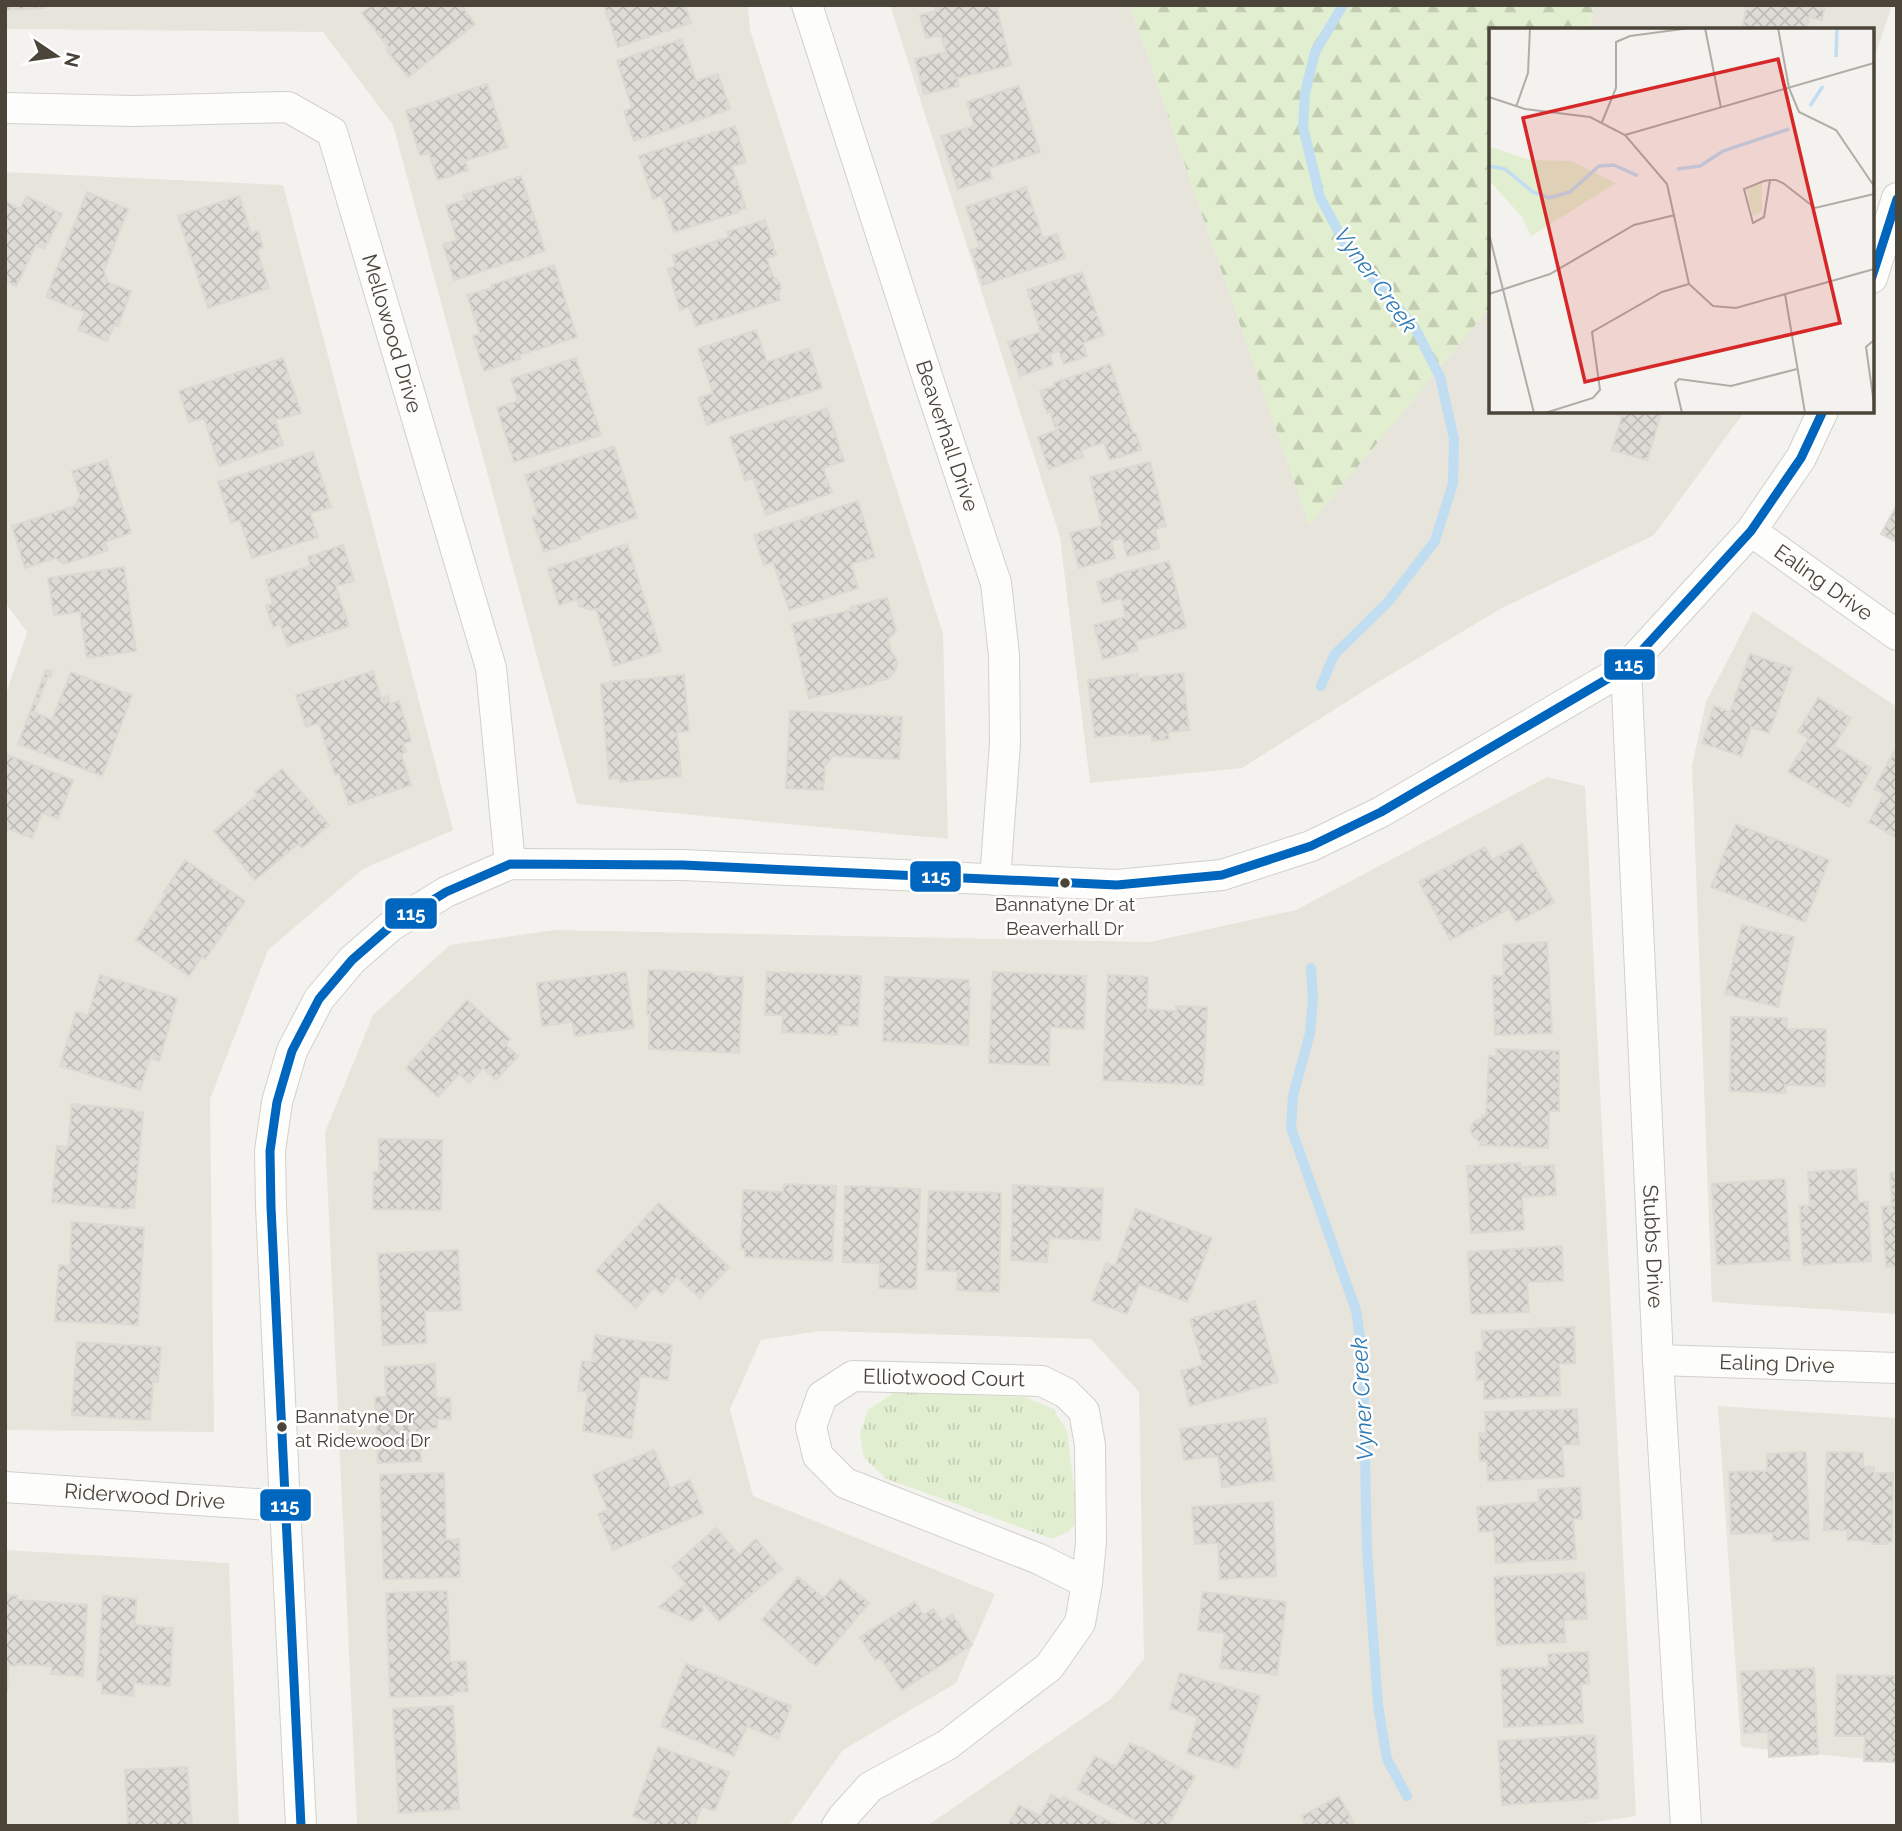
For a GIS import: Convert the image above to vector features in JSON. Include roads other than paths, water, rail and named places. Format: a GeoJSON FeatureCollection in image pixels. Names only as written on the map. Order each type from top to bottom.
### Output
{"type":"FeatureCollection","features":[{"type":"Feature","properties":{"kind":"street","name":"Beaverhall Drive"},"geometry":{"type":"LineString","coordinates":[[807,5],[996,583],[1004,655],[1005,743],[995,880]]}},
{"type":"Feature","properties":{"kind":"street","name":"Mellowood Drive"},"geometry":{"type":"LineString","coordinates":[[5,108],[133,111],[288,107],[332,132],[491,668],[510,864]]}},
{"type":"Feature","properties":{"kind":"street"},"geometry":{"type":"LineString","coordinates":[[1874,272],[1897,198]]}},
{"type":"Feature","properties":{"kind":"street"},"geometry":{"type":"LineString","coordinates":[[302,1826],[270,1151],[277,1102],[292,1051],[319,999],[352,960],[391,926],[446,892],[510,864],[683,865],[1117,885],[1222,875],[1311,846],[1381,812],[1626,668],[1751,531],[1801,458],[1821,413]]}},
{"type":"Feature","properties":{"kind":"street","name":"Ealing Drive"},"geometry":{"type":"LineString","coordinates":[[1751,531],[1897,635]]}},
{"type":"Feature","properties":{"kind":"street","name":"Stubbs Drive"},"geometry":{"type":"LineString","coordinates":[[1626,668],[1658,1360],[1686,1826]]}},
{"type":"Feature","properties":{"kind":"street","name":"Ealing Drive"},"geometry":{"type":"LineString","coordinates":[[1658,1360],[1897,1368]]}},
{"type":"Feature","properties":{"kind":"street","name":"Elliotwood Court"},"geometry":{"type":"LineString","coordinates":[[837,1826],[870,1787],[947,1745],[1049,1667],[1080,1623],[1087,1583],[1091,1542],[1090,1446],[1084,1411],[1066,1393],[1042,1381],[853,1376],[822,1396],[811,1427],[818,1456],[845,1483],[1039,1559],[1087,1583]]}},
{"type":"Feature","properties":{"kind":"street","name":"Riderwood Drive"},"geometry":{"type":"LineString","coordinates":[[5,1488],[285,1506]]}},
{"type":"Feature","properties":{"kind":"waterway","name":"Vyner Creek"},"geometry":{"type":"LineString","coordinates":[[1321,686],[1334,655],[1388,602],[1435,541],[1453,483],[1454,439],[1440,377],[1415,328],[1347,248],[1320,197],[1303,127],[1305,93],[1315,52],[1343,5]]}},
{"type":"Feature","properties":{"kind":"waterway","name":"Vyner Creek"},"geometry":{"type":"LineString","coordinates":[[1311,968],[1313,1000],[1310,1033],[1293,1096],[1291,1128],[1356,1310],[1363,1359],[1367,1550],[1378,1705],[1387,1759],[1407,1796]]}},
{"type":"Feature","properties":{"kind":"place","name":"Bannatyne Dr at Beaverhall Dr"},"geometry":{"type":"Point","coordinates":[1065,883]}},
{"type":"Feature","properties":{"kind":"place","name":"Bannatyne Dr at Ridewood Dr"},"geometry":{"type":"Point","coordinates":[282,1427]}}]}
